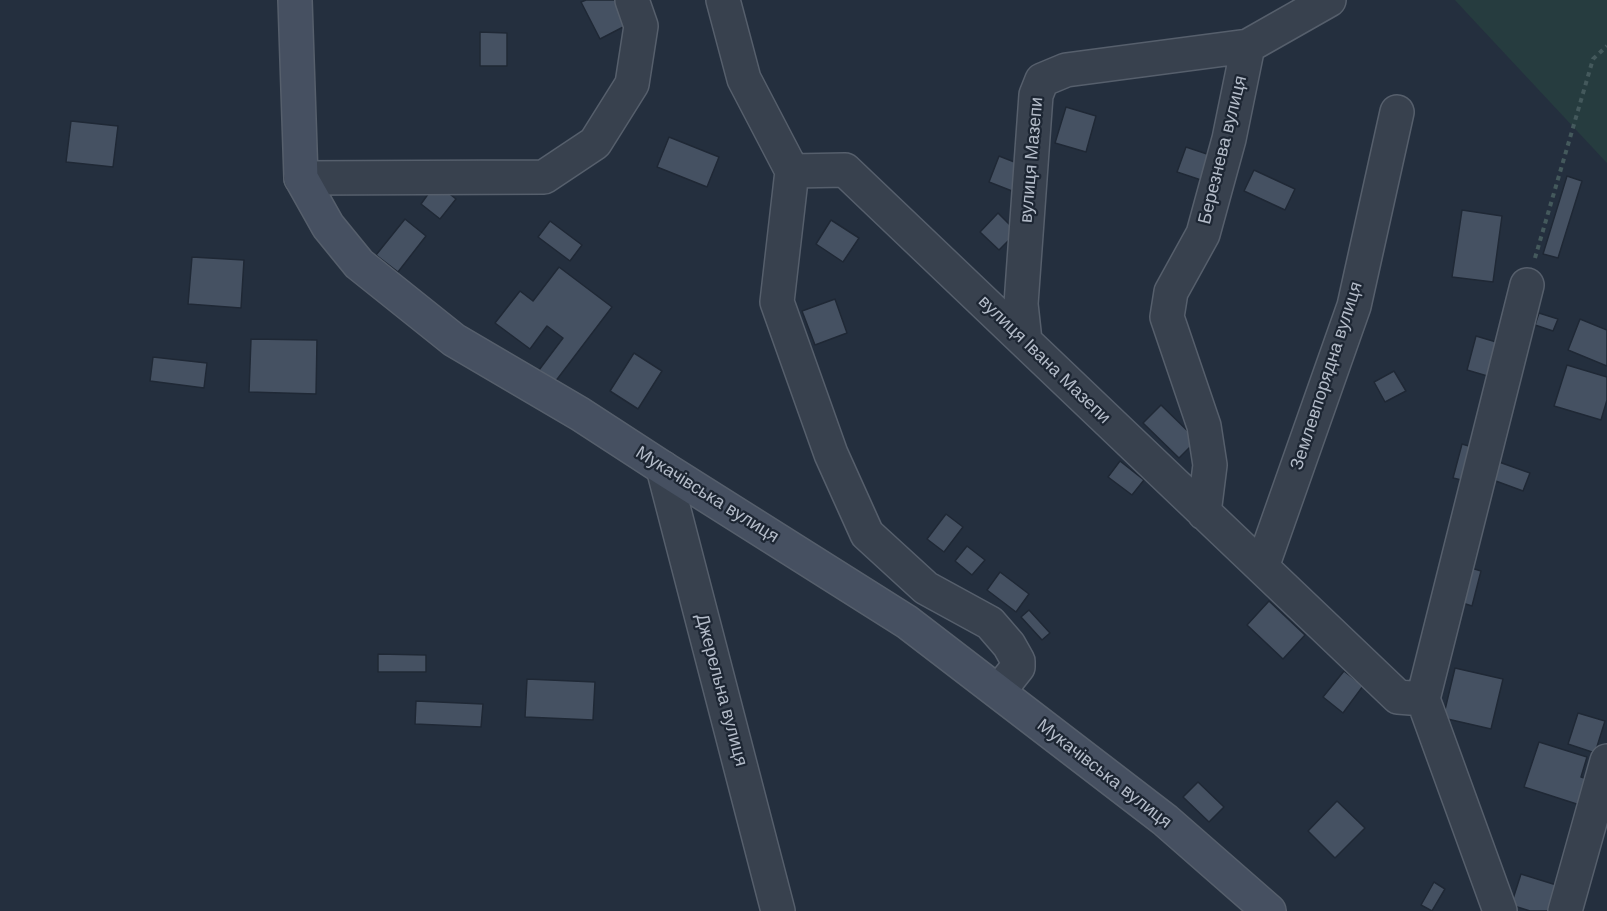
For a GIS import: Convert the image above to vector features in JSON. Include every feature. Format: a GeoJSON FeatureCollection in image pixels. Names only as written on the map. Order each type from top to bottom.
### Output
{"type":"FeatureCollection","features":[{"type":"Feature","properties":{"kind":"street","name":"Мукачівська вулиця"},"geometry":{"type":"LineString","coordinates":[[295,0],[301,178],[328,226],[359,264],[454,340],[580,414],[907,622],[1165,820],[1269,911]]}},
{"type":"Feature","properties":{"kind":"street"},"geometry":{"type":"LineString","coordinates":[[301,178],[544,177],[595,143],[632,84],[640,26],[632,0]]}},
{"type":"Feature","properties":{"kind":"street"},"geometry":{"type":"LineString","coordinates":[[723,0],[744,79],[792,171],[777,302],[831,454],[867,534],[926,588],[990,623],[1008,645],[1018,661],[1018,667],[999,692]]}},
{"type":"Feature","properties":{"kind":"street"},"geometry":{"type":"LineString","coordinates":[[1248,46],[1329,0]]}},
{"type":"Feature","properties":{"kind":"street","name":"вулиця Мазепи"},"geometry":{"type":"LineString","coordinates":[[1025,341],[1021,304],[1036,95],[1042,80],[1066,70],[1248,46]]}},
{"type":"Feature","properties":{"kind":"street","name":"Березнева вулиця"},"geometry":{"type":"LineString","coordinates":[[1204,513],[1210,465],[1204,426],[1167,317],[1171,292],[1203,234],[1229,139],[1248,46]]}},
{"type":"Feature","properties":{"kind":"street","name":"Землевпорядна вулиця"},"geometry":{"type":"LineString","coordinates":[[1262,567],[1354,306],[1397,112]]}},
{"type":"Feature","properties":{"kind":"street","name":"вулиця Івана Мазепи"},"geometry":{"type":"LineString","coordinates":[[792,171],[845,170],[1398,697],[1422,699]]}},
{"type":"Feature","properties":{"kind":"street"},"geometry":{"type":"LineString","coordinates":[[1500,911],[1422,699],[1527,285]]}},
{"type":"Feature","properties":{"kind":"street","name":"Джерельна вулиця"},"geometry":{"type":"LineString","coordinates":[[663,468],[778,911]]}},
{"type":"Feature","properties":{"kind":"street"},"geometry":{"type":"LineString","coordinates":[[1565,911],[1607,761]]}},
{"type":"Feature","properties":{"kind":"path"},"geometry":{"type":"LineString","coordinates":[[1527,285],[1593,59],[1607,46]]}},
{"type":"Feature","properties":{"kind":"green space"},"geometry":{"type":"Polygon","coordinates":[[[1455,0],[1607,0],[1607,163],[1466,12],[1455,0]]]}},
{"type":"Feature","properties":{"kind":"building"},"geometry":{"type":"Polygon","coordinates":[[[617,0],[629,24],[600,39],[581,2],[617,0]]]}},
{"type":"Feature","properties":{"kind":"building"},"geometry":{"type":"Polygon","coordinates":[[[480,32],[507,33],[507,66],[480,66],[480,32]]]}},
{"type":"Feature","properties":{"kind":"building"},"geometry":{"type":"Polygon","coordinates":[[[1066,107],[1096,116],[1086,152],[1055,143],[1066,107]]]}},
{"type":"Feature","properties":{"kind":"building"},"geometry":{"type":"Polygon","coordinates":[[[71,121],[118,126],[113,167],[66,162],[71,121]]]}},
{"type":"Feature","properties":{"kind":"building"},"geometry":{"type":"Polygon","coordinates":[[[669,137],[719,157],[707,187],[657,167],[669,137]]]}},
{"type":"Feature","properties":{"kind":"building"},"geometry":{"type":"Polygon","coordinates":[[[1186,147],[1216,157],[1207,182],[1177,172],[1186,147]]]}},
{"type":"Feature","properties":{"kind":"building"},"geometry":{"type":"Polygon","coordinates":[[[999,156],[1022,165],[1012,191],[989,182],[999,156]]]}},
{"type":"Feature","properties":{"kind":"building"},"geometry":{"type":"Polygon","coordinates":[[[1254,170],[1295,189],[1285,210],[1244,191],[1254,170]]]}},
{"type":"Feature","properties":{"kind":"building"},"geometry":{"type":"Polygon","coordinates":[[[1567,176],[1582,181],[1558,258],[1543,254],[1567,176]]]}},
{"type":"Feature","properties":{"kind":"building"},"geometry":{"type":"Polygon","coordinates":[[[436,183],[456,199],[440,219],[421,204],[436,183]]]}},
{"type":"Feature","properties":{"kind":"building"},"geometry":{"type":"Polygon","coordinates":[[[1462,210],[1502,216],[1493,282],[1452,277],[1462,210]]]}},
{"type":"Feature","properties":{"kind":"building"},"geometry":{"type":"Polygon","coordinates":[[[998,213],[1017,232],[999,250],[980,232],[998,213]]]}},
{"type":"Feature","properties":{"kind":"building"},"geometry":{"type":"Polygon","coordinates":[[[405,219],[426,236],[398,272],[376,255],[405,219]]]}},
{"type":"Feature","properties":{"kind":"building"},"geometry":{"type":"Polygon","coordinates":[[[831,220],[859,238],[843,262],[816,244],[831,220]]]}},
{"type":"Feature","properties":{"kind":"building"},"geometry":{"type":"Polygon","coordinates":[[[550,221],[582,245],[570,261],[538,237],[550,221]]]}},
{"type":"Feature","properties":{"kind":"building"},"geometry":{"type":"Polygon","coordinates":[[[192,257],[244,260],[241,308],[188,304],[192,257]]]}},
{"type":"Feature","properties":{"kind":"building"},"geometry":{"type":"Polygon","coordinates":[[[559,267],[612,307],[555,382],[539,370],[563,338],[547,326],[530,349],[495,323],[520,291],[533,301],[559,267]]]}},
{"type":"Feature","properties":{"kind":"building"},"geometry":{"type":"Polygon","coordinates":[[[835,299],[847,333],[815,345],[802,311],[835,299]]]}},
{"type":"Feature","properties":{"kind":"building"},"geometry":{"type":"Polygon","coordinates":[[[1539,313],[1558,319],[1553,331],[1535,325],[1539,313]]]}},
{"type":"Feature","properties":{"kind":"building"},"geometry":{"type":"Polygon","coordinates":[[[1580,319],[1607,330],[1607,366],[1568,350],[1580,319]]]}},
{"type":"Feature","properties":{"kind":"building"},"geometry":{"type":"Polygon","coordinates":[[[1476,336],[1503,344],[1494,378],[1467,370],[1476,336]]]}},
{"type":"Feature","properties":{"kind":"building"},"geometry":{"type":"Polygon","coordinates":[[[251,339],[317,340],[316,394],[249,392],[251,339]]]}},
{"type":"Feature","properties":{"kind":"building"},"geometry":{"type":"Polygon","coordinates":[[[634,353],[662,371],[638,409],[610,391],[634,353]]]}},
{"type":"Feature","properties":{"kind":"building"},"geometry":{"type":"Polygon","coordinates":[[[153,357],[207,363],[204,388],[150,381],[153,357]]]}},
{"type":"Feature","properties":{"kind":"building"},"geometry":{"type":"Polygon","coordinates":[[[1567,365],[1607,377],[1607,400],[1601,420],[1554,406],[1567,365]]]}},
{"type":"Feature","properties":{"kind":"building"},"geometry":{"type":"Polygon","coordinates":[[[1394,371],[1406,391],[1385,402],[1374,382],[1394,371]]]}},
{"type":"Feature","properties":{"kind":"building"},"geometry":{"type":"Polygon","coordinates":[[[1161,405],[1197,440],[1179,458],[1143,423],[1161,405]]]}},
{"type":"Feature","properties":{"kind":"building"},"geometry":{"type":"Polygon","coordinates":[[[1462,444],[1479,449],[1470,482],[1453,478],[1462,444]]]}},
{"type":"Feature","properties":{"kind":"building"},"geometry":{"type":"Polygon","coordinates":[[[1120,461],[1144,480],[1132,495],[1108,477],[1120,461]]]}},
{"type":"Feature","properties":{"kind":"building"},"geometry":{"type":"Polygon","coordinates":[[[1499,462],[1530,473],[1523,491],[1493,480],[1499,462]]]}},
{"type":"Feature","properties":{"kind":"building"},"geometry":{"type":"Polygon","coordinates":[[[946,514],[963,527],[944,552],[927,539],[946,514]]]}},
{"type":"Feature","properties":{"kind":"building"},"geometry":{"type":"Polygon","coordinates":[[[967,546],[985,560],[972,575],[955,561],[967,546]]]}},
{"type":"Feature","properties":{"kind":"building"},"geometry":{"type":"Polygon","coordinates":[[[1465,566],[1481,571],[1472,606],[1456,601],[1465,566]]]}},
{"type":"Feature","properties":{"kind":"building"},"geometry":{"type":"Polygon","coordinates":[[[1000,572],[1029,594],[1016,612],[987,590],[1000,572]]]}},
{"type":"Feature","properties":{"kind":"building"},"geometry":{"type":"Polygon","coordinates":[[[1269,601],[1305,635],[1283,659],[1247,625],[1269,601]]]}},
{"type":"Feature","properties":{"kind":"building"},"geometry":{"type":"Polygon","coordinates":[[[1029,610],[1050,633],[1042,640],[1021,617],[1029,610]]]}},
{"type":"Feature","properties":{"kind":"building"},"geometry":{"type":"Polygon","coordinates":[[[378,654],[426,655],[426,672],[378,672],[378,654]]]}},
{"type":"Feature","properties":{"kind":"building"},"geometry":{"type":"Polygon","coordinates":[[[1455,668],[1503,679],[1491,729],[1443,718],[1455,668]]]}},
{"type":"Feature","properties":{"kind":"building"},"geometry":{"type":"Polygon","coordinates":[[[1344,671],[1363,686],[1343,713],[1323,697],[1344,671]]]}},
{"type":"Feature","properties":{"kind":"building"},"geometry":{"type":"Polygon","coordinates":[[[527,679],[595,682],[593,720],[525,717],[527,679]]]}},
{"type":"Feature","properties":{"kind":"building"},"geometry":{"type":"Polygon","coordinates":[[[416,701],[483,704],[481,727],[415,724],[416,701]]]}},
{"type":"Feature","properties":{"kind":"building"},"geometry":{"type":"Polygon","coordinates":[[[1578,713],[1605,721],[1595,753],[1568,744],[1578,713]]]}},
{"type":"Feature","properties":{"kind":"building"},"geometry":{"type":"Polygon","coordinates":[[[1539,742],[1587,757],[1581,777],[1597,782],[1589,808],[1524,787],[1539,742]]]}},
{"type":"Feature","properties":{"kind":"building"},"geometry":{"type":"Polygon","coordinates":[[[1198,782],[1224,807],[1209,822],[1183,797],[1198,782]]]}},
{"type":"Feature","properties":{"kind":"building"},"geometry":{"type":"Polygon","coordinates":[[[1337,801],[1365,828],[1335,858],[1308,831],[1337,801]]]}},
{"type":"Feature","properties":{"kind":"building"},"geometry":{"type":"Polygon","coordinates":[[[1521,874],[1566,888],[1559,911],[1530,911],[1511,905],[1521,874]]]}},
{"type":"Feature","properties":{"kind":"building"},"geometry":{"type":"Polygon","coordinates":[[[1434,882],[1445,889],[1432,911],[1421,905],[1434,882]]]}}]}
